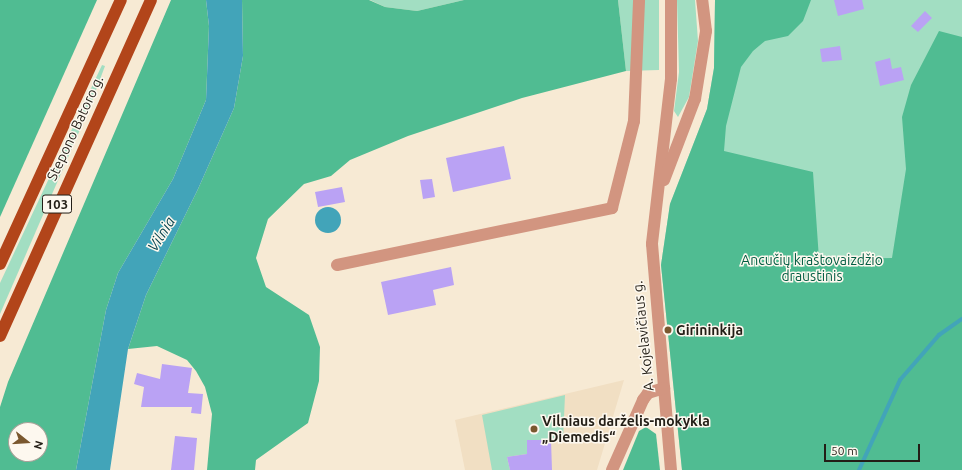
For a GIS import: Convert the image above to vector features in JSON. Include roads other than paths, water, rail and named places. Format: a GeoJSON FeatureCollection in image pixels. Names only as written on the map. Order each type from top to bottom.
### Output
{"type":"FeatureCollection","features":[{"type":"Feature","properties":{"kind":"main road","name":"Stepono Batoro g."},"geometry":{"type":"LineString","coordinates":[[0,264],[121,0]]}},
{"type":"Feature","properties":{"kind":"main road","name":"Stepono Batoro g."},"geometry":{"type":"LineString","coordinates":[[0,336],[151,0]]}},
{"type":"Feature","properties":{"kind":"street"},"geometry":{"type":"LineString","coordinates":[[337,265],[612,208],[634,121],[639,0]]}},
{"type":"Feature","properties":{"kind":"street","name":"A. Kojelavičiaus g."},"geometry":{"type":"LineString","coordinates":[[671,0],[671,79],[657,198],[652,276],[671,470]]}},
{"type":"Feature","properties":{"kind":"street","name":"A. Kojelavičiaus g."},"geometry":{"type":"LineString","coordinates":[[657,198],[695,99],[706,31],[702,0]]}},
{"type":"Feature","properties":{"kind":"street"},"geometry":{"type":"LineString","coordinates":[[612,470],[642,400],[648,393],[664,388]]}},
{"type":"Feature","properties":{"kind":"water","name":"Vilnia"},"geometry":{"type":"Polygon","coordinates":[[[206,0],[242,0],[243,56],[234,108],[198,189],[146,295],[128,349],[110,470],[76,470],[106,310],[118,273],[173,179],[206,100],[209,26],[206,0]]]}},
{"type":"Feature","properties":{"kind":"water"},"geometry":{"type":"Polygon","coordinates":[[[328,207],[337,211],[341,220],[337,229],[328,233],[319,229],[315,220],[319,211],[328,207]]]}},
{"type":"Feature","properties":{"kind":"waterway"},"geometry":{"type":"LineString","coordinates":[[859,470],[900,380],[939,335],[962,319]]}},
{"type":"Feature","properties":{"kind":"place","name":"Girininkija"},"geometry":{"type":"Point","coordinates":[668,330]}},
{"type":"Feature","properties":{"kind":"place","name":"Vilniaus darželis-mokykla „Diemedis“"},"geometry":{"type":"Point","coordinates":[534,429]}},
{"type":"Feature","properties":{"kind":"park label","name":"Ancučių kraštovaizdžio draustinis"},"geometry":{"type":"Point","coordinates":[812,268]}}]}
